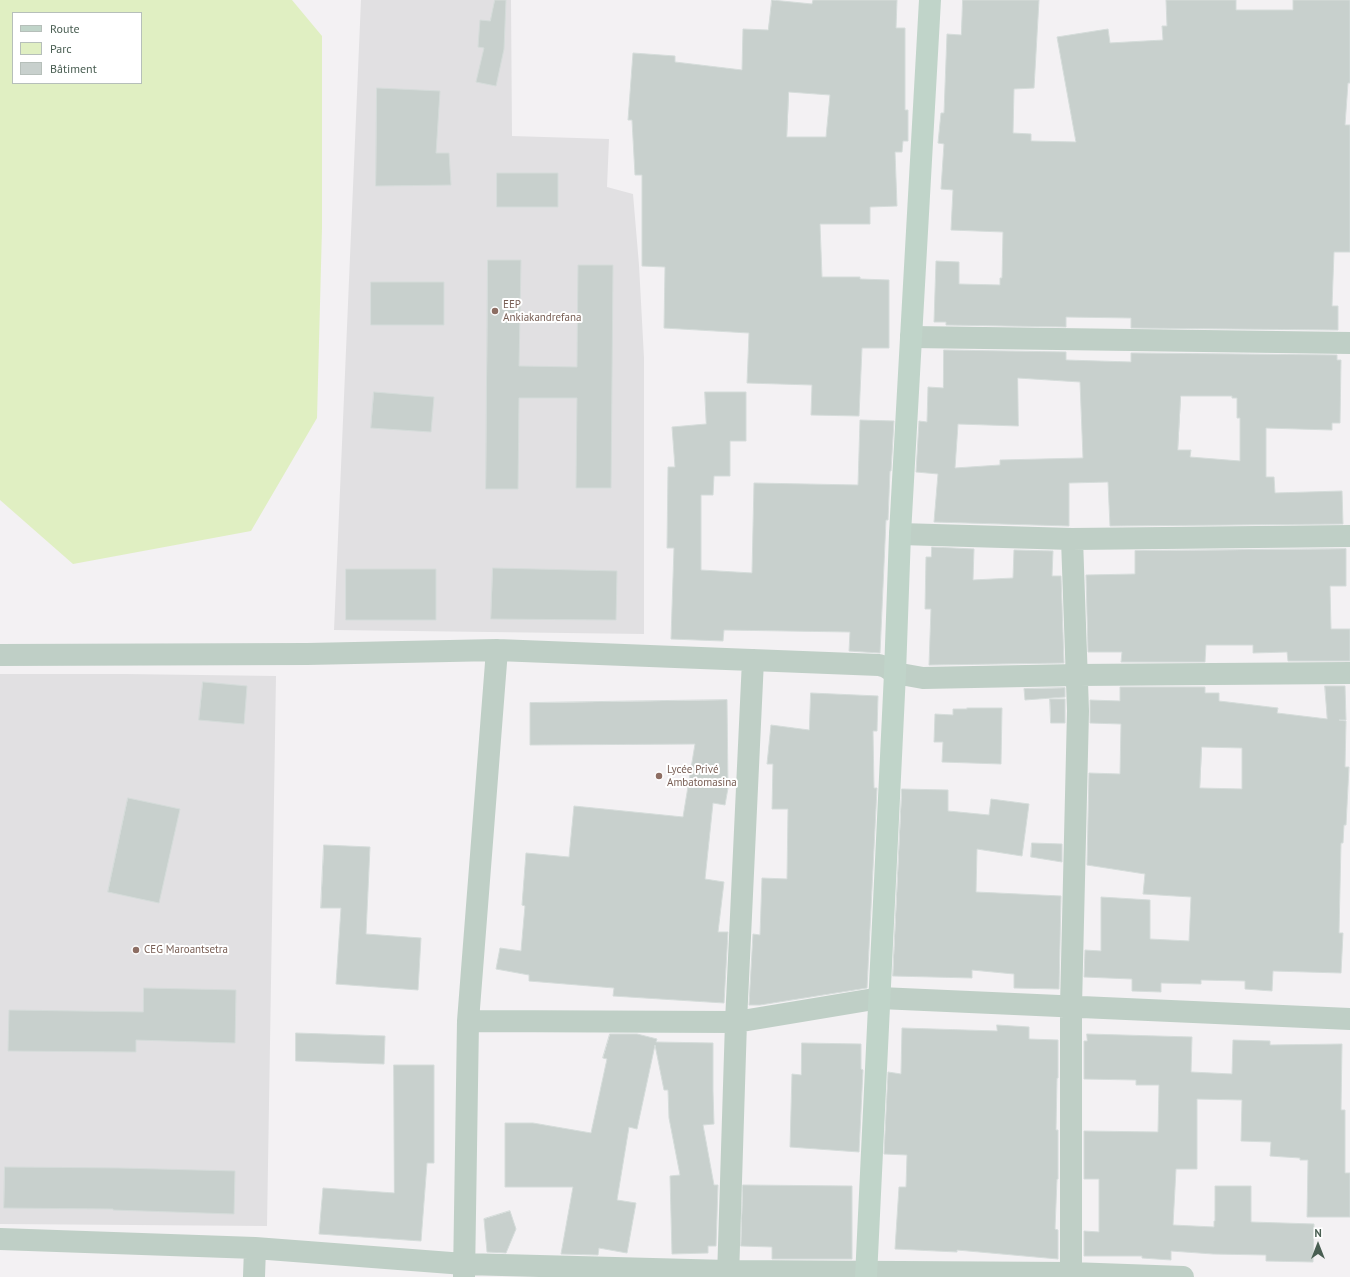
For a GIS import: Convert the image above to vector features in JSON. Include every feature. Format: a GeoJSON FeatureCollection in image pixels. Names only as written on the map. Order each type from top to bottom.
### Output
{"type":"FeatureCollection","features":[{"type":"Feature","properties":{"kind":"main road"},"geometry":{"type":"LineString","coordinates":[[866,1274],[895,673],[900,534],[930,0]]}},
{"type":"Feature","properties":{"kind":"street"},"geometry":{"type":"LineString","coordinates":[[912,337],[1350,343]]}},
{"type":"Feature","properties":{"kind":"street"},"geometry":{"type":"LineString","coordinates":[[900,534],[1072,539],[1350,536]]}},
{"type":"Feature","properties":{"kind":"street"},"geometry":{"type":"LineString","coordinates":[[1071,1275],[1071,1006],[1076,824],[1077,675],[1072,539]]}},
{"type":"Feature","properties":{"kind":"street"},"geometry":{"type":"LineString","coordinates":[[0,654],[299,654],[497,650],[879,665],[886,667],[895,673],[923,678],[1350,673]]}},
{"type":"Feature","properties":{"kind":"street"},"geometry":{"type":"LineString","coordinates":[[464,1271],[468,1021],[497,650]]}},
{"type":"Feature","properties":{"kind":"street"},"geometry":{"type":"LineString","coordinates":[[728,1274],[736,1022],[753,660]]}},
{"type":"Feature","properties":{"kind":"street"},"geometry":{"type":"LineString","coordinates":[[468,1021],[736,1022],[880,998],[1350,1019]]}},
{"type":"Feature","properties":{"kind":"street"},"geometry":{"type":"LineString","coordinates":[[0,1238],[255,1248],[464,1271],[1183,1277]]}},
{"type":"Feature","properties":{"kind":"street"},"geometry":{"type":"LineString","coordinates":[[254,1277],[255,1248]]}},
{"type":"Feature","properties":{"kind":"shaded area","name":"EEP Ankiakandrefana"},"geometry":{"type":"Polygon","coordinates":[[[361,0],[511,0],[512,136],[609,139],[607,187],[633,194],[639,265],[644,358],[644,634],[334,630],[361,0]]]}},
{"type":"Feature","properties":{"kind":"shaded area","name":"CEG Maroantsetra"},"geometry":{"type":"Polygon","coordinates":[[[0,674],[276,676],[267,1226],[0,1224],[0,674]]]}},
{"type":"Feature","properties":{"kind":"green space"},"geometry":{"type":"Polygon","coordinates":[[[0,0],[292,0],[322,36],[322,228],[317,418],[251,531],[73,564],[0,500],[0,0]]]}},
{"type":"Feature","properties":{"kind":"building"},"geometry":{"type":"Polygon","coordinates":[[[495,0],[506,0],[504,49],[496,86],[476,82],[484,48],[478,47],[480,20],[490,21],[495,0]]]}},
{"type":"Feature","properties":{"kind":"building"},"geometry":{"type":"Polygon","coordinates":[[[772,0],[812,4],[813,0],[897,0],[896,28],[905,28],[905,110],[908,110],[908,141],[903,141],[902,152],[895,152],[897,206],[870,207],[870,224],[820,224],[822,277],[860,277],[860,279],[889,280],[889,348],[862,348],[859,416],[811,415],[812,385],[747,383],[749,333],[664,328],[665,267],[642,266],[642,175],[635,175],[632,120],[628,120],[633,53],[675,56],[675,62],[742,70],[743,29],[768,30],[772,0]],[[789,92],[787,137],[826,137],[830,95],[789,92]]]}},
{"type":"Feature","properties":{"kind":"building"},"geometry":{"type":"Polygon","coordinates":[[[963,0],[1039,0],[1034,88],[1014,89],[1013,133],[1031,134],[1031,141],[1076,142],[1057,37],[1108,29],[1110,43],[1163,40],[1162,26],[1167,26],[1166,0],[1236,0],[1236,10],[1293,10],[1293,0],[1350,0],[1350,83],[1348,83],[1345,125],[1350,125],[1350,252],[1334,252],[1332,306],[1338,306],[1338,330],[1131,328],[1131,318],[1066,317],[1066,327],[946,325],[946,322],[934,322],[936,261],[959,262],[959,284],[1000,285],[1000,278],[1002,278],[1003,232],[951,230],[953,190],[941,189],[944,144],[938,143],[941,113],[944,113],[947,34],[961,35],[963,0]]]}},
{"type":"Feature","properties":{"kind":"building"},"geometry":{"type":"Polygon","coordinates":[[[377,88],[440,91],[436,153],[449,153],[451,185],[376,186],[377,88]]]}},
{"type":"Feature","properties":{"kind":"building"},"geometry":{"type":"Polygon","coordinates":[[[497,173],[558,173],[558,207],[497,207],[497,173]]]}},
{"type":"Feature","properties":{"kind":"building"},"geometry":{"type":"Polygon","coordinates":[[[488,260],[521,260],[519,366],[577,367],[578,265],[613,265],[611,488],[576,488],[577,398],[519,398],[518,489],[486,489],[488,260]]]}},
{"type":"Feature","properties":{"kind":"building"},"geometry":{"type":"Polygon","coordinates":[[[371,282],[444,282],[444,325],[371,325],[371,282]]]}},
{"type":"Feature","properties":{"kind":"building"},"geometry":{"type":"Polygon","coordinates":[[[944,350],[1066,352],[1066,360],[1131,362],[1131,353],[1337,355],[1337,360],[1341,360],[1340,423],[1332,423],[1332,430],[1266,428],[1266,477],[1274,477],[1275,493],[1342,491],[1343,524],[1110,526],[1108,482],[1069,483],[1069,526],[934,522],[938,474],[916,472],[919,421],[927,422],[928,387],[943,388],[944,350]],[[1018,378],[1018,426],[958,424],[955,468],[1000,465],[1000,460],[1083,458],[1080,382],[1018,378]],[[1181,396],[1178,450],[1191,450],[1190,457],[1240,461],[1240,418],[1237,418],[1237,398],[1232,398],[1232,396],[1181,396]]]}},
{"type":"Feature","properties":{"kind":"building"},"geometry":{"type":"Polygon","coordinates":[[[374,392],[434,397],[431,432],[371,428],[374,392]]]}},
{"type":"Feature","properties":{"kind":"building"},"geometry":{"type":"Polygon","coordinates":[[[705,392],[746,392],[746,441],[730,441],[730,476],[714,476],[713,495],[701,495],[701,570],[752,573],[754,483],[858,485],[860,420],[894,421],[888,520],[886,520],[880,653],[849,651],[850,632],[724,630],[723,641],[671,639],[674,548],[667,548],[668,467],[675,467],[672,427],[706,424],[705,392]]]}},
{"type":"Feature","properties":{"kind":"building"},"geometry":{"type":"Polygon","coordinates":[[[932,547],[974,549],[973,580],[1013,578],[1014,550],[1053,551],[1052,576],[1061,576],[1064,663],[929,665],[931,609],[925,609],[926,557],[931,557],[932,547]]]}},
{"type":"Feature","properties":{"kind":"building"},"geometry":{"type":"Polygon","coordinates":[[[1346,549],[1346,586],[1330,586],[1331,629],[1350,629],[1350,661],[1288,661],[1287,652],[1253,653],[1253,645],[1206,645],[1205,662],[1121,662],[1122,652],[1088,652],[1086,575],[1135,574],[1135,551],[1346,549]]]}},
{"type":"Feature","properties":{"kind":"building"},"geometry":{"type":"Polygon","coordinates":[[[493,568],[617,571],[616,620],[491,619],[493,568]]]}},
{"type":"Feature","properties":{"kind":"building"},"geometry":{"type":"Polygon","coordinates":[[[346,569],[436,569],[436,620],[346,620],[346,569]]]}},
{"type":"Feature","properties":{"kind":"building"},"geometry":{"type":"Polygon","coordinates":[[[203,682],[247,686],[244,724],[199,720],[203,682]]]}},
{"type":"Feature","properties":{"kind":"building"},"geometry":{"type":"Polygon","coordinates":[[[1325,686],[1345,686],[1346,720],[1339,720],[1346,721],[1345,767],[1349,767],[1346,825],[1344,825],[1343,843],[1341,843],[1339,933],[1343,933],[1341,973],[1273,971],[1272,991],[1245,989],[1245,981],[1201,980],[1201,984],[1161,983],[1161,992],[1132,991],[1132,979],[1084,977],[1085,950],[1101,951],[1101,897],[1150,900],[1150,939],[1189,941],[1191,897],[1143,894],[1145,874],[1087,865],[1089,773],[1120,774],[1121,724],[1090,723],[1090,700],[1120,701],[1120,687],[1205,687],[1205,693],[1219,693],[1219,701],[1278,708],[1277,713],[1327,719],[1325,686]],[[1202,747],[1200,788],[1242,789],[1242,748],[1202,747]]]}},
{"type":"Feature","properties":{"kind":"building"},"geometry":{"type":"Polygon","coordinates":[[[1065,688],[1065,697],[1025,700],[1024,689],[1065,688]]]}},
{"type":"Feature","properties":{"kind":"building"},"geometry":{"type":"Polygon","coordinates":[[[811,693],[878,696],[877,731],[873,731],[874,788],[877,788],[867,988],[760,1005],[749,1005],[753,934],[760,935],[762,878],[787,879],[788,809],[772,809],[773,764],[767,764],[771,725],[809,730],[811,693]]]}},
{"type":"Feature","properties":{"kind":"building"},"geometry":{"type":"Polygon","coordinates":[[[1050,699],[1065,699],[1065,723],[1051,723],[1050,699]]]}},
{"type":"Feature","properties":{"kind":"building"},"geometry":{"type":"Polygon","coordinates":[[[727,700],[728,788],[725,805],[713,803],[705,879],[724,882],[718,932],[728,932],[724,1003],[613,996],[614,988],[529,981],[529,975],[496,969],[500,948],[521,951],[525,906],[522,905],[526,853],[569,857],[574,806],[683,817],[695,744],[530,745],[530,703],[727,700]]]}},
{"type":"Feature","properties":{"kind":"building"},"geometry":{"type":"Polygon","coordinates":[[[1002,708],[1001,764],[942,762],[943,742],[934,742],[935,714],[953,715],[953,709],[1002,708]]]}},
{"type":"Feature","properties":{"kind":"building"},"geometry":{"type":"Polygon","coordinates":[[[902,789],[948,790],[948,811],[989,815],[991,799],[1029,804],[1022,856],[977,849],[976,892],[1061,896],[1059,989],[1014,988],[1014,974],[972,970],[972,978],[893,976],[902,789]]]}},
{"type":"Feature","properties":{"kind":"building"},"geometry":{"type":"Polygon","coordinates":[[[128,798],[180,809],[159,903],[108,892],[128,798]]]}},
{"type":"Feature","properties":{"kind":"building"},"geometry":{"type":"Polygon","coordinates":[[[1032,843],[1062,844],[1062,862],[1031,857],[1032,843]]]}},
{"type":"Feature","properties":{"kind":"building"},"geometry":{"type":"Polygon","coordinates":[[[324,845],[370,847],[366,934],[421,938],[418,990],[336,984],[341,908],[321,908],[324,845]]]}},
{"type":"Feature","properties":{"kind":"building"},"geometry":{"type":"Polygon","coordinates":[[[144,988],[236,990],[235,1043],[136,1040],[136,1052],[8,1051],[9,1010],[143,1012],[144,988]]]}},
{"type":"Feature","properties":{"kind":"building"},"geometry":{"type":"Polygon","coordinates":[[[997,1025],[1029,1027],[1029,1039],[1058,1040],[1056,1130],[1058,1130],[1058,1179],[1055,1229],[1058,1230],[1058,1259],[957,1250],[957,1252],[895,1249],[899,1187],[906,1187],[907,1155],[884,1154],[888,1072],[901,1074],[902,1028],[997,1031],[997,1025]]]}},
{"type":"Feature","properties":{"kind":"building"},"geometry":{"type":"Polygon","coordinates":[[[296,1033],[385,1036],[384,1064],[296,1061],[296,1033]]]}},
{"type":"Feature","properties":{"kind":"building"},"geometry":{"type":"Polygon","coordinates":[[[610,1034],[637,1034],[657,1039],[656,1042],[713,1043],[714,1124],[703,1125],[714,1185],[718,1185],[716,1246],[708,1246],[708,1253],[672,1254],[670,1176],[680,1175],[669,1118],[668,1090],[664,1090],[655,1045],[637,1129],[629,1127],[617,1200],[636,1203],[627,1253],[599,1248],[598,1255],[561,1254],[573,1187],[505,1187],[505,1123],[533,1123],[591,1133],[607,1059],[603,1058],[610,1034]]]}},
{"type":"Feature","properties":{"kind":"building"},"geometry":{"type":"Polygon","coordinates":[[[1087,1034],[1192,1037],[1191,1072],[1232,1074],[1233,1040],[1270,1041],[1270,1045],[1342,1044],[1341,1110],[1345,1110],[1345,1173],[1350,1173],[1350,1217],[1307,1217],[1308,1160],[1270,1156],[1271,1142],[1241,1141],[1242,1100],[1197,1099],[1197,1169],[1176,1169],[1173,1225],[1214,1227],[1215,1186],[1251,1186],[1251,1222],[1314,1224],[1313,1262],[1266,1261],[1266,1255],[1213,1254],[1171,1251],[1171,1260],[1142,1258],[1142,1256],[1084,1256],[1084,1231],[1099,1232],[1099,1179],[1084,1179],[1084,1131],[1158,1132],[1159,1085],[1136,1085],[1136,1080],[1084,1079],[1084,1041],[1087,1041],[1087,1034]]]}},
{"type":"Feature","properties":{"kind":"building"},"geometry":{"type":"Polygon","coordinates":[[[802,1043],[861,1044],[861,1069],[863,1070],[859,1152],[790,1147],[792,1074],[801,1075],[802,1043]]]}},
{"type":"Feature","properties":{"kind":"building"},"geometry":{"type":"Polygon","coordinates":[[[394,1065],[434,1065],[434,1163],[427,1163],[421,1241],[319,1234],[323,1188],[394,1193],[394,1065]]]}},
{"type":"Feature","properties":{"kind":"building"},"geometry":{"type":"Polygon","coordinates":[[[5,1167],[235,1171],[234,1214],[113,1209],[4,1208],[5,1167]]]}},
{"type":"Feature","properties":{"kind":"building"},"geometry":{"type":"Polygon","coordinates":[[[743,1185],[852,1186],[852,1259],[772,1259],[772,1247],[741,1246],[743,1185]]]}},
{"type":"Feature","properties":{"kind":"building"},"geometry":{"type":"Polygon","coordinates":[[[510,1211],[516,1229],[506,1253],[487,1252],[484,1219],[510,1211]]]}},
{"type":"Feature","properties":{"kind":"place","name":"EEP Ankiakandrefana"},"geometry":{"type":"Point","coordinates":[495,311]}},
{"type":"Feature","properties":{"kind":"place","name":"Lycée Privé Ambatomasina"},"geometry":{"type":"Point","coordinates":[659,776]}},
{"type":"Feature","properties":{"kind":"place","name":"CEG Maroantsetra"},"geometry":{"type":"Point","coordinates":[136,950]}}]}
